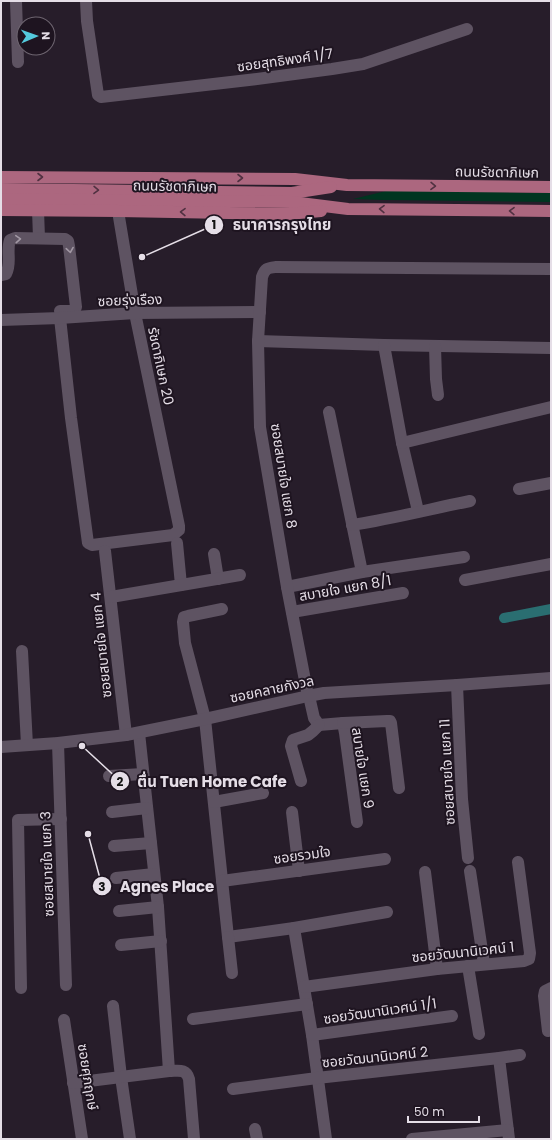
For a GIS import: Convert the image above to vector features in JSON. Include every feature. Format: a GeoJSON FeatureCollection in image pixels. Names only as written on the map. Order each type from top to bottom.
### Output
{"type":"FeatureCollection","features":[{"type":"Feature","properties":{"kind":"main road","name":"ถนนรัชดาภิเษก"},"geometry":{"type":"LineString","coordinates":[[1,177],[295,179],[347,185],[551,187]]}},
{"type":"Feature","properties":{"kind":"main road","name":"ถนนรัชดาภิเษก"},"geometry":{"type":"LineString","coordinates":[[1,189],[292,193],[347,185]]}},
{"type":"Feature","properties":{"kind":"main road","name":"ถนนรัชดาภิเษก"},"geometry":{"type":"LineString","coordinates":[[1,199],[292,202],[348,209]]}},
{"type":"Feature","properties":{"kind":"main road","name":"ถนนรัชดาภิเษก"},"geometry":{"type":"LineString","coordinates":[[1,210],[288,214],[348,209],[551,211]]}},
{"type":"Feature","properties":{"kind":"street"},"geometry":{"type":"LineString","coordinates":[[16,1],[18,62]]}},
{"type":"Feature","properties":{"kind":"street","name":"ซอยสุทธิพงศ์ 1/7"},"geometry":{"type":"LineString","coordinates":[[86,1],[87,21],[98,95],[101,97],[257,79],[363,64],[467,29]]}},
{"type":"Feature","properties":{"kind":"street"},"geometry":{"type":"LineString","coordinates":[[38,210],[39,238]]}},
{"type":"Feature","properties":{"kind":"street","name":"รัชดาภิเษก 20"},"geometry":{"type":"LineString","coordinates":[[60,318],[71,418],[88,543],[92,545],[173,535],[179,530],[179,526],[135,313],[118,211]]}},
{"type":"Feature","properties":{"kind":"street"},"geometry":{"type":"LineString","coordinates":[[1,275],[6,274],[9,269],[8,244],[10,240],[15,238],[65,238],[68,241],[76,307],[74,311],[1,313]]}},
{"type":"Feature","properties":{"kind":"street","name":"ซอยสบายใจ แยก 8"},"geometry":{"type":"LineString","coordinates":[[309,696],[287,586],[260,427],[258,342],[262,277],[264,271],[269,268],[276,267],[551,269]]}},
{"type":"Feature","properties":{"kind":"street","name":"ซอยรุ่งเรือง"},"geometry":{"type":"LineString","coordinates":[[1,320],[135,313],[260,312]]}},
{"type":"Feature","properties":{"kind":"street"},"geometry":{"type":"LineString","coordinates":[[258,342],[551,348]]}},
{"type":"Feature","properties":{"kind":"street"},"geometry":{"type":"LineString","coordinates":[[384,345],[402,443],[418,512]]}},
{"type":"Feature","properties":{"kind":"street"},"geometry":{"type":"LineString","coordinates":[[435,346],[438,395]]}},
{"type":"Feature","properties":{"kind":"street"},"geometry":{"type":"LineString","coordinates":[[402,443],[551,407]]}},
{"type":"Feature","properties":{"kind":"street"},"geometry":{"type":"LineString","coordinates":[[329,412],[362,572]]}},
{"type":"Feature","properties":{"kind":"street"},"geometry":{"type":"LineString","coordinates":[[519,489],[551,483]]}},
{"type":"Feature","properties":{"kind":"street"},"geometry":{"type":"LineString","coordinates":[[352,525],[389,519],[470,501]]}},
{"type":"Feature","properties":{"kind":"street"},"geometry":{"type":"LineString","coordinates":[[177,543],[181,585]]}},
{"type":"Feature","properties":{"kind":"street","name":"ซอยสบายใจ แยก 4"},"geometry":{"type":"LineString","coordinates":[[105,551],[126,735]]}},
{"type":"Feature","properties":{"kind":"street"},"geometry":{"type":"LineString","coordinates":[[214,554],[218,579]]}},
{"type":"Feature","properties":{"kind":"street"},"geometry":{"type":"LineString","coordinates":[[287,586],[362,572],[464,557]]}},
{"type":"Feature","properties":{"kind":"street"},"geometry":{"type":"LineString","coordinates":[[465,580],[551,564]]}},
{"type":"Feature","properties":{"kind":"street"},"geometry":{"type":"LineString","coordinates":[[111,597],[240,575]]}},
{"type":"Feature","properties":{"kind":"street","name":"สบายใจ แยก 8/1"},"geometry":{"type":"LineString","coordinates":[[292,612],[403,593]]}},
{"type":"Feature","properties":{"kind":"street"},"geometry":{"type":"LineString","coordinates":[[222,609],[184,617],[182,622],[185,643],[205,719],[232,974]]}},
{"type":"Feature","properties":{"kind":"street"},"geometry":{"type":"LineString","coordinates":[[22,651],[27,745]]}},
{"type":"Feature","properties":{"kind":"street","name":"ซอยคลายกังวล"},"geometry":{"type":"LineString","coordinates":[[1,748],[139,733],[324,693],[551,678]]}},
{"type":"Feature","properties":{"kind":"street","name":"ซอยสบายใจ แยก 11"},"geometry":{"type":"LineString","coordinates":[[457,685],[462,800],[468,858]]}},
{"type":"Feature","properties":{"kind":"street"},"geometry":{"type":"LineString","coordinates":[[301,781],[291,746],[293,740],[308,735],[319,724],[314,718],[309,696]]}},
{"type":"Feature","properties":{"kind":"street"},"geometry":{"type":"LineString","coordinates":[[343,723],[390,721],[399,788]]}},
{"type":"Feature","properties":{"kind":"street","name":"สบายใจ แยก 9"},"geometry":{"type":"LineString","coordinates":[[319,724],[343,723],[357,822]]}},
{"type":"Feature","properties":{"kind":"street"},"geometry":{"type":"LineString","coordinates":[[139,733],[158,907],[169,1071]]}},
{"type":"Feature","properties":{"kind":"street","name":"ซอยสบายใจ แยก 3"},"geometry":{"type":"LineString","coordinates":[[58,743],[66,985]]}},
{"type":"Feature","properties":{"kind":"street"},"geometry":{"type":"LineString","coordinates":[[109,776],[143,774]]}},
{"type":"Feature","properties":{"kind":"street"},"geometry":{"type":"LineString","coordinates":[[214,802],[263,793]]}},
{"type":"Feature","properties":{"kind":"street"},"geometry":{"type":"LineString","coordinates":[[112,812],[148,808]]}},
{"type":"Feature","properties":{"kind":"street"},"geometry":{"type":"LineString","coordinates":[[292,812],[299,871]]}},
{"type":"Feature","properties":{"kind":"street"},"geometry":{"type":"LineString","coordinates":[[21,988],[18,820],[61,820]]}},
{"type":"Feature","properties":{"kind":"street"},"geometry":{"type":"LineString","coordinates":[[114,846],[151,843]]}},
{"type":"Feature","properties":{"kind":"street","name":"ซอยรวมใจ"},"geometry":{"type":"LineString","coordinates":[[222,881],[385,859]]}},
{"type":"Feature","properties":{"kind":"street","name":"ซอยวัฒนานิเวศน์ 1"},"geometry":{"type":"LineString","coordinates":[[304,987],[437,969],[529,959],[530,953],[518,862]]}},
{"type":"Feature","properties":{"kind":"street"},"geometry":{"type":"LineString","coordinates":[[470,871],[484,964]]}},
{"type":"Feature","properties":{"kind":"street"},"geometry":{"type":"LineString","coordinates":[[425,872],[437,969]]}},
{"type":"Feature","properties":{"kind":"street"},"geometry":{"type":"LineString","coordinates":[[116,878],[154,874]]}},
{"type":"Feature","properties":{"kind":"street"},"geometry":{"type":"LineString","coordinates":[[119,911],[158,907]]}},
{"type":"Feature","properties":{"kind":"street"},"geometry":{"type":"LineString","coordinates":[[228,937],[294,928],[387,912]]}},
{"type":"Feature","properties":{"kind":"street"},"geometry":{"type":"LineString","coordinates":[[294,928],[312,1035],[326,1139]]}},
{"type":"Feature","properties":{"kind":"street"},"geometry":{"type":"LineString","coordinates":[[121,945],[161,941]]}},
{"type":"Feature","properties":{"kind":"street"},"geometry":{"type":"LineString","coordinates":[[468,966],[479,1034]]}},
{"type":"Feature","properties":{"kind":"street"},"geometry":{"type":"LineString","coordinates":[[548,1031],[544,996],[545,991],[551,988]]}},
{"type":"Feature","properties":{"kind":"street"},"geometry":{"type":"LineString","coordinates":[[193,1019],[307,1004]]}},
{"type":"Feature","properties":{"kind":"street"},"geometry":{"type":"LineString","coordinates":[[113,1006],[120,1077],[130,1139]]}},
{"type":"Feature","properties":{"kind":"street","name":"ซอยวัฒนานิเวศน์ 1/1"},"geometry":{"type":"LineString","coordinates":[[312,1035],[452,1016]]}},
{"type":"Feature","properties":{"kind":"street","name":"ซอยศุภฤกษ์"},"geometry":{"type":"LineString","coordinates":[[64,1020],[82,1139]]}},
{"type":"Feature","properties":{"kind":"street","name":"ซอยวัฒนานิเวศน์ 2"},"geometry":{"type":"LineString","coordinates":[[234,1089],[520,1055]]}},
{"type":"Feature","properties":{"kind":"street"},"geometry":{"type":"LineString","coordinates":[[412,1139],[509,1134],[499,1058]]}},
{"type":"Feature","properties":{"kind":"street"},"geometry":{"type":"LineString","coordinates":[[73,1083],[169,1071],[185,1072],[188,1074],[189,1078],[194,1139]]}},
{"type":"Feature","properties":{"kind":"green space"},"geometry":{"type":"Polygon","coordinates":[[[390,190],[551,193],[551,202],[353,199],[390,190]]]}},
{"type":"Feature","properties":{"kind":"waterway"},"geometry":{"type":"LineString","coordinates":[[504,618],[551,609]]}},
{"type":"Feature","properties":{"kind":"place","name":"ธนาคารกรุงไทย"},"geometry":{"type":"Point","coordinates":[142,257]}},
{"type":"Feature","properties":{"kind":"place","name":"ตื่น Tuen Home Cafe"},"geometry":{"type":"Point","coordinates":[82,746]}},
{"type":"Feature","properties":{"kind":"place","name":"Agnes Place"},"geometry":{"type":"Point","coordinates":[88,834]}}]}
